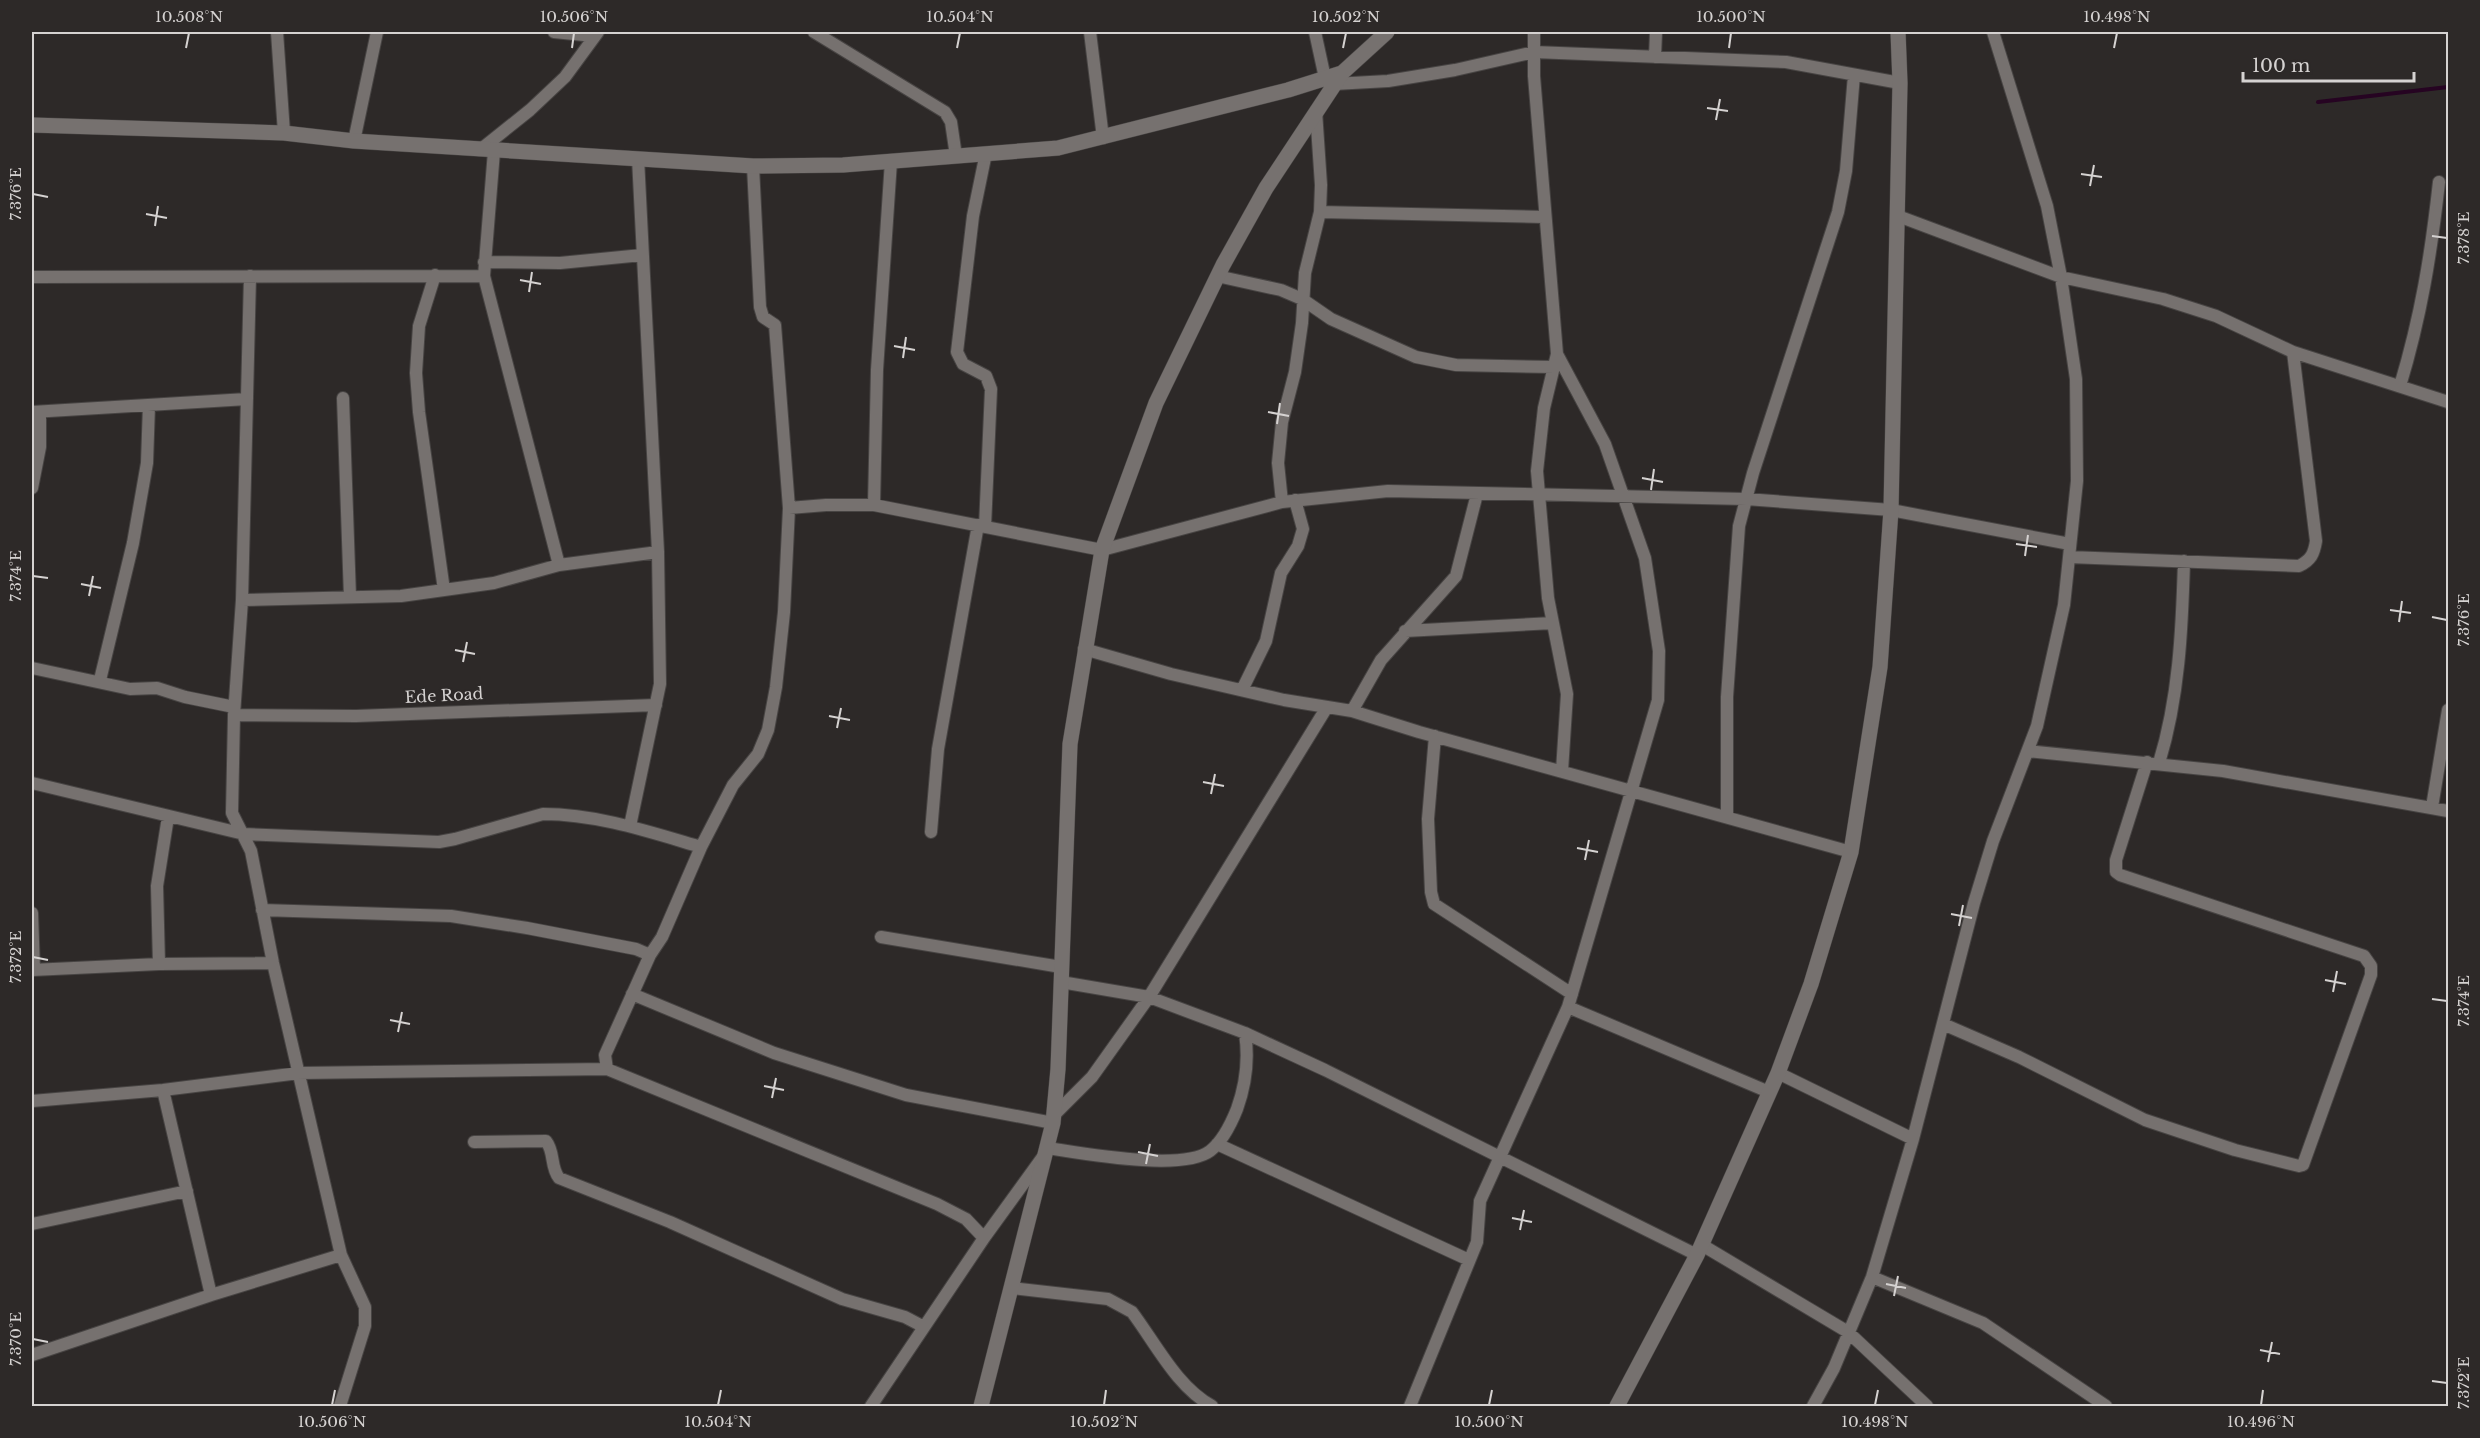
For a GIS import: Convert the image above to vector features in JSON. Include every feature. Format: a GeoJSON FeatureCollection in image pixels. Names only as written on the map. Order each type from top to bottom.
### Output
{"type":"FeatureCollection","features":[{"type":"Feature","properties":{"kind":"street"},"geometry":{"type":"LineString","coordinates":[[277,32],[284,133]]}},
{"type":"Feature","properties":{"kind":"street"},"geometry":{"type":"LineString","coordinates":[[354,141],[377,32]]}},
{"type":"Feature","properties":{"kind":"street"},"geometry":{"type":"LineString","coordinates":[[554,32],[596,34]]}},
{"type":"Feature","properties":{"kind":"street"},"geometry":{"type":"LineString","coordinates":[[814,32],[945,112],[951,122],[956,156]]}},
{"type":"Feature","properties":{"kind":"street"},"geometry":{"type":"LineString","coordinates":[[1090,32],[1103,138]]}},
{"type":"Feature","properties":{"kind":"street"},"geometry":{"type":"LineString","coordinates":[[1315,32],[1333,78]]}},
{"type":"Feature","properties":{"kind":"street"},"geometry":{"type":"LineString","coordinates":[[981,1407],[1053,1119],[1070,744],[1102,550],[1156,404],[1217,276],[1266,188],[1316,111],[1333,78],[1387,32]]}},
{"type":"Feature","properties":{"kind":"street"},"geometry":{"type":"LineString","coordinates":[[1534,32],[1544,217],[1557,354],[1544,408],[1537,471],[1548,598],[1567,694],[1562,771]]}},
{"type":"Feature","properties":{"kind":"street"},"geometry":{"type":"LineString","coordinates":[[1655,57],[1656,32]]}},
{"type":"Feature","properties":{"kind":"street"},"geometry":{"type":"LineString","coordinates":[[1617,1407],[1699,1250],[1778,1073],[1811,984],[1851,852],[1880,667],[1892,510],[1900,83],[1898,32]]}},
{"type":"Feature","properties":{"kind":"street"},"geometry":{"type":"LineString","coordinates":[[1813,1407],[1834,1368],[1872,1276],[1913,1139],[1993,841],[2037,726],[2064,605],[2077,482],[2076,379],[2061,277],[2047,206],[1995,32]]}},
{"type":"Feature","properties":{"kind":"street"},"geometry":{"type":"LineString","coordinates":[[559,565],[484,276],[487,150],[565,77],[596,34]]}},
{"type":"Feature","properties":{"kind":"street"},"geometry":{"type":"LineString","coordinates":[[32,125],[284,133],[354,141],[753,166],[891,161],[1058,147],[1103,138],[1333,78],[1388,81],[1534,52],[1786,62],[1900,83]]}},
{"type":"Feature","properties":{"kind":"street"},"geometry":{"type":"LineString","coordinates":[[1727,817],[1728,686],[1739,526],[1838,212],[1846,171],[1854,75]]}},
{"type":"Feature","properties":{"kind":"street"},"geometry":{"type":"LineString","coordinates":[[1242,690],[1266,641],[1281,573],[1299,546],[1303,529],[1289,501],[1278,463],[1282,422],[1295,372],[1302,323],[1305,273],[1320,212],[1322,185],[1316,111]]}},
{"type":"Feature","properties":{"kind":"street"},"geometry":{"type":"LineString","coordinates":[[931,832],[938,749],[981,526],[991,389],[986,376],[963,364],[957,352],[973,216],[986,153]]}},
{"type":"Feature","properties":{"kind":"street"},"geometry":{"type":"LineString","coordinates":[[630,826],[660,684],[658,552],[638,158]]}},
{"type":"Feature","properties":{"kind":"street"},"geometry":{"type":"LineString","coordinates":[[874,505],[877,370],[891,161]]}},
{"type":"Feature","properties":{"kind":"street"},"geometry":{"type":"LineString","coordinates":[[607,1069],[605,1055],[650,955],[662,937],[701,847],[733,785],[758,754],[768,730],[776,687],[784,612],[789,508],[775,325],[763,316],[760,307],[753,166]]}},
{"type":"Feature","properties":{"kind":"street"},"geometry":{"type":"LineString","coordinates":[[2400,386],[2421,313],[2430,267],[2439,182]]}},
{"type":"Feature","properties":{"kind":"street"},"geometry":{"type":"LineString","coordinates":[[1320,212],[1544,217]]}},
{"type":"Feature","properties":{"kind":"street"},"geometry":{"type":"LineString","coordinates":[[1898,216],[2061,277],[2163,299],[2216,316],[2293,352],[2448,402]]}},
{"type":"Feature","properties":{"kind":"street"},"geometry":{"type":"LineString","coordinates":[[484,262],[560,263],[642,255]]}},
{"type":"Feature","properties":{"kind":"street"},"geometry":{"type":"LineString","coordinates":[[435,275],[419,326],[416,373],[419,412],[444,590]]}},
{"type":"Feature","properties":{"kind":"street"},"geometry":{"type":"LineString","coordinates":[[250,276],[242,600],[234,711],[232,813],[251,851],[273,963],[341,1255],[365,1307],[366,1326],[340,1407]]}},
{"type":"Feature","properties":{"kind":"street"},"geometry":{"type":"LineString","coordinates":[[32,277],[484,276]]}},
{"type":"Feature","properties":{"kind":"street"},"geometry":{"type":"LineString","coordinates":[[1217,276],[1281,290],[1302,299],[1331,319],[1416,357],[1456,365],[1554,367]]}},
{"type":"Feature","properties":{"kind":"street"},"geometry":{"type":"LineString","coordinates":[[2069,557],[2299,566],[2308,561],[2314,553],[2316,541],[2293,352]]}},
{"type":"Feature","properties":{"kind":"street"},"geometry":{"type":"LineString","coordinates":[[1410,1407],[1477,1242],[1480,1201],[1568,1007],[1630,789],[1648,740],[1658,700],[1659,651],[1645,558],[1605,444],[1557,354]]}},
{"type":"Feature","properties":{"kind":"street"},"geometry":{"type":"LineString","coordinates":[[343,398],[350,597]]}},
{"type":"Feature","properties":{"kind":"street"},"geometry":{"type":"LineString","coordinates":[[32,488],[40,447],[36,412],[247,399]]}},
{"type":"Feature","properties":{"kind":"street"},"geometry":{"type":"LineString","coordinates":[[100,681],[133,543],[147,463],[149,405]]}},
{"type":"Feature","properties":{"kind":"street"},"geometry":{"type":"LineString","coordinates":[[789,508],[874,505],[1102,550],[1289,501],[1388,492],[1746,499],[1892,510],[2070,544]]}},
{"type":"Feature","properties":{"kind":"street"},"geometry":{"type":"LineString","coordinates":[[1352,711],[1381,660],[1456,576],[1477,494]]}},
{"type":"Feature","properties":{"kind":"street"},"geometry":{"type":"LineString","coordinates":[[242,600],[401,596],[494,583],[559,565],[658,552]]}},
{"type":"Feature","properties":{"kind":"street"},"geometry":{"type":"LineString","coordinates":[[1943,1024],[2019,1057],[2145,1120],[2235,1150],[2299,1166],[2303,1165],[2371,975],[2372,966],[2364,956],[2116,872],[2116,860],[2153,763],[2168,733],[2177,680],[2184,561]]}},
{"type":"Feature","properties":{"kind":"street"},"geometry":{"type":"LineString","coordinates":[[1405,631],[1553,623]]}},
{"type":"Feature","properties":{"kind":"street"},"geometry":{"type":"LineString","coordinates":[[1084,649],[1171,674],[1352,711],[1851,852]]}},
{"type":"Feature","properties":{"kind":"street","name":"Ede Road"},"geometry":{"type":"LineString","coordinates":[[32,668],[130,689],[157,688],[234,711],[356,716],[656,705]]}},
{"type":"Feature","properties":{"kind":"street"},"geometry":{"type":"LineString","coordinates":[[1053,1119],[1092,1077],[1149,997],[1327,707]]}},
{"type":"Feature","properties":{"kind":"street"},"geometry":{"type":"LineString","coordinates":[[2432,807],[2448,710]]}},
{"type":"Feature","properties":{"kind":"street"},"geometry":{"type":"LineString","coordinates":[[1435,736],[1428,819],[1431,892],[1434,904],[1572,993]]}},
{"type":"Feature","properties":{"kind":"street"},"geometry":{"type":"LineString","coordinates":[[2028,751],[2153,763],[2294,782],[2448,811]]}},
{"type":"Feature","properties":{"kind":"street"},"geometry":{"type":"LineString","coordinates":[[32,783],[244,834],[439,842],[543,814],[630,826],[701,847]]}},
{"type":"Feature","properties":{"kind":"street"},"geometry":{"type":"LineString","coordinates":[[159,964],[157,886],[168,817]]}},
{"type":"Feature","properties":{"kind":"street"},"geometry":{"type":"LineString","coordinates":[[262,910],[451,916],[527,927],[636,949],[650,955]]}},
{"type":"Feature","properties":{"kind":"street"},"geometry":{"type":"LineString","coordinates":[[32,913],[33,970],[159,964],[273,963]]}},
{"type":"Feature","properties":{"kind":"street"},"geometry":{"type":"LineString","coordinates":[[881,937],[1061,975],[1149,997],[1245,1033],[1325,1070],[1499,1157],[1699,1250],[1848,1332],[1927,1407]]}},
{"type":"Feature","properties":{"kind":"street"},"geometry":{"type":"LineString","coordinates":[[632,994],[774,1053],[906,1095],[1053,1119]]}},
{"type":"Feature","properties":{"kind":"street"},"geometry":{"type":"LineString","coordinates":[[1568,1007],[1769,1092]]}},
{"type":"Feature","properties":{"kind":"street"},"geometry":{"type":"LineString","coordinates":[[1046,1151],[1155,1161],[1188,1159],[1208,1152],[1230,1126],[1239,1102],[1249,1060],[1245,1033]]}},
{"type":"Feature","properties":{"kind":"street"},"geometry":{"type":"LineString","coordinates":[[32,1101],[163,1090],[299,1073],[607,1069],[937,1204],[966,1219],[984,1238]]}},
{"type":"Feature","properties":{"kind":"street"},"geometry":{"type":"LineString","coordinates":[[1778,1073],[1913,1139]]}},
{"type":"Feature","properties":{"kind":"street"},"geometry":{"type":"LineString","coordinates":[[163,1090],[211,1295]]}},
{"type":"Feature","properties":{"kind":"street"},"geometry":{"type":"LineString","coordinates":[[474,1142],[546,1141],[550,1146],[553,1170],[559,1178],[670,1222],[842,1299],[905,1317],[924,1327]]}},
{"type":"Feature","properties":{"kind":"street"},"geometry":{"type":"LineString","coordinates":[[1217,1144],[1469,1260]]}},
{"type":"Feature","properties":{"kind":"street"},"geometry":{"type":"LineString","coordinates":[[871,1407],[984,1238],[1046,1151]]}},
{"type":"Feature","properties":{"kind":"street"},"geometry":{"type":"LineString","coordinates":[[32,1224],[187,1191]]}},
{"type":"Feature","properties":{"kind":"street"},"geometry":{"type":"LineString","coordinates":[[32,1355],[211,1295],[341,1255]]}},
{"type":"Feature","properties":{"kind":"street"},"geometry":{"type":"LineString","coordinates":[[1872,1276],[1976,1319],[2106,1407]]}},
{"type":"Feature","properties":{"kind":"street"},"geometry":{"type":"LineString","coordinates":[[1011,1288],[1108,1299],[1122,1306],[1132,1312],[1184,1384],[1197,1398],[1212,1407]]}},
{"type":"Feature","properties":{"kind":"waterway"},"geometry":{"type":"LineString","coordinates":[[2318,102],[2448,87]]}}]}
